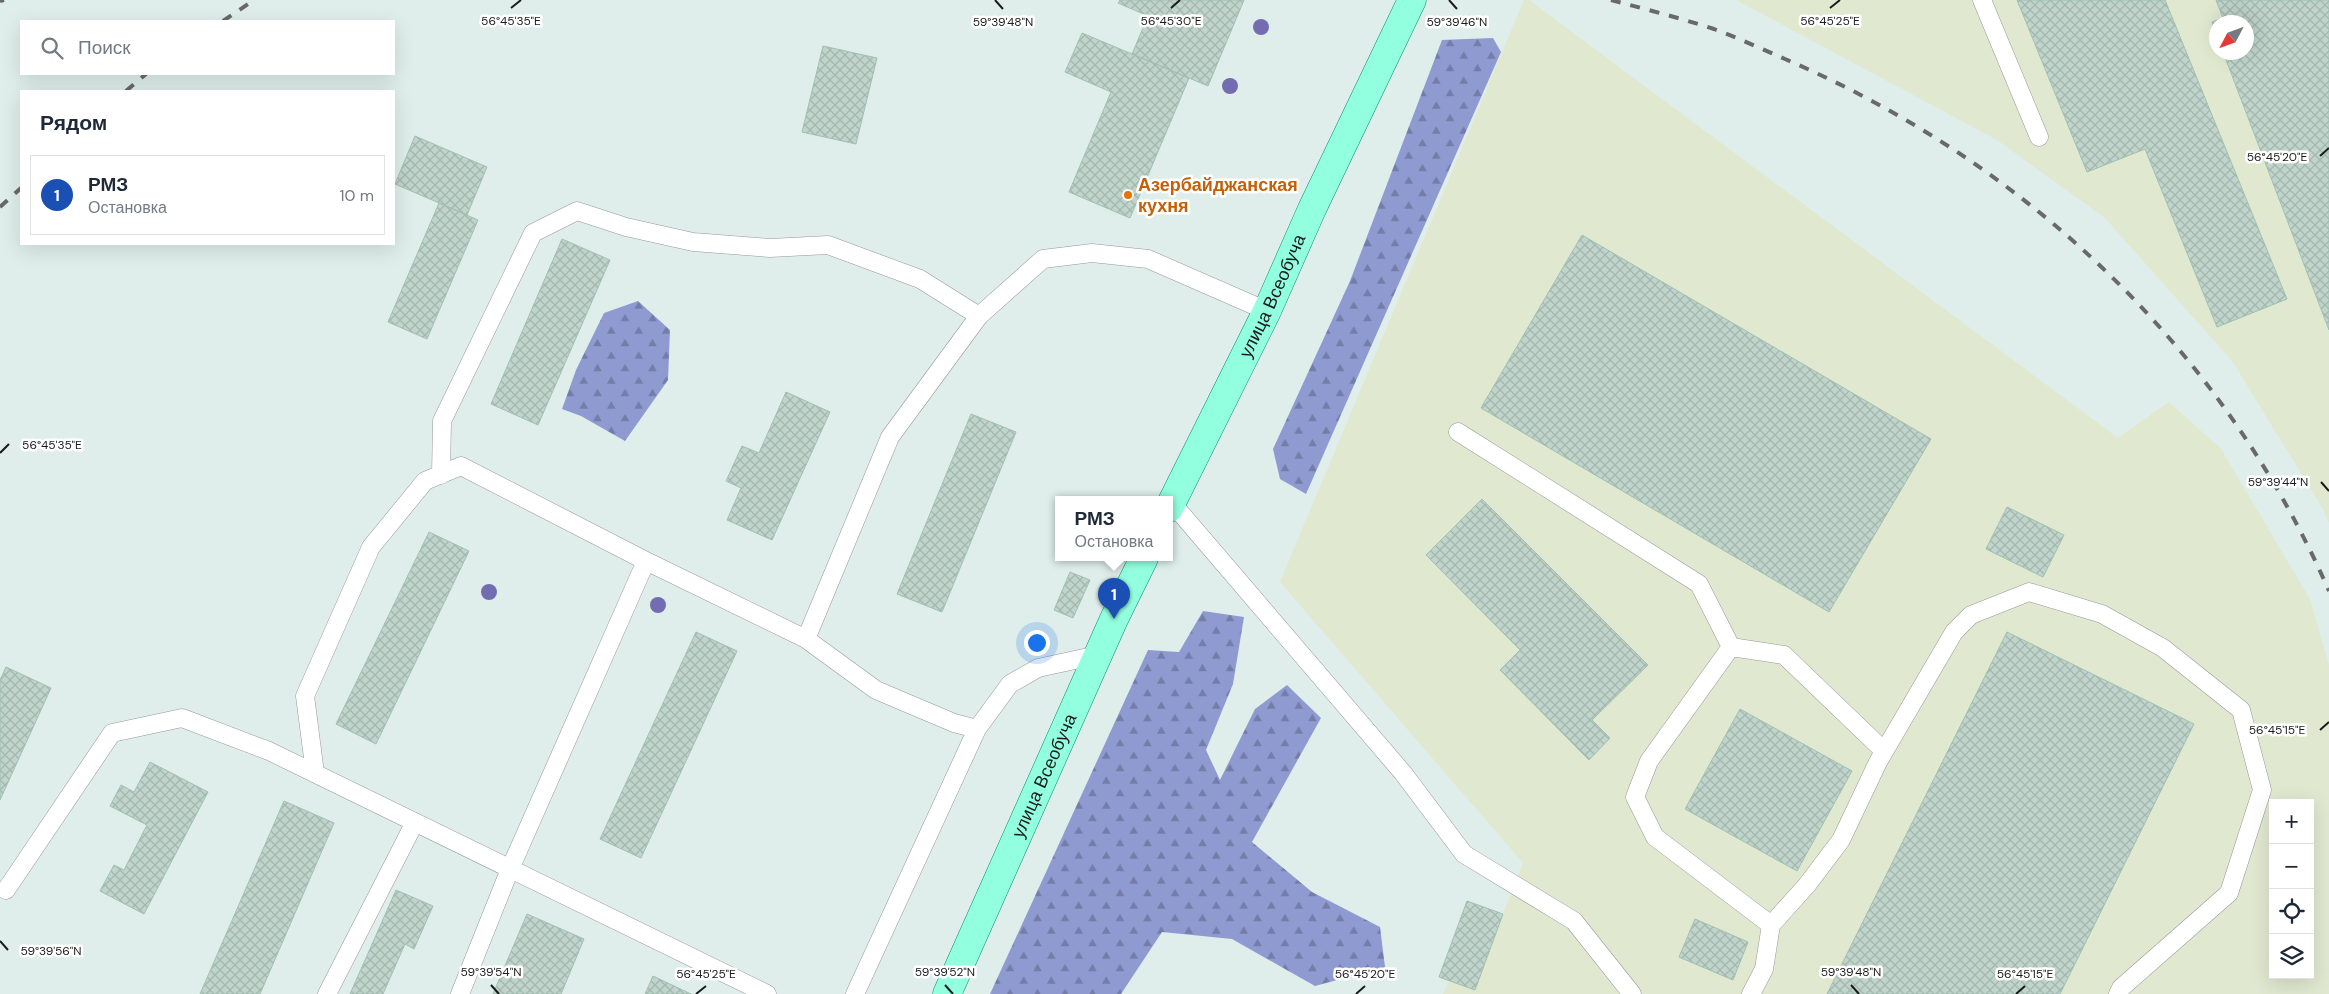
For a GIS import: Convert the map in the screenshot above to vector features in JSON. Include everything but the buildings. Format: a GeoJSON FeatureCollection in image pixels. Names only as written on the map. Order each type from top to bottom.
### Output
{"type":"FeatureCollection","features":[{"type":"Feature","properties":{"kind":"main road","name":"улица Всеобуча"},"geometry":{"type":"LineString","coordinates":[[1173,500],[1267,311],[1312,209],[1412,0]]}},
{"type":"Feature","properties":{"kind":"main road","name":"улица Всеобуча"},"geometry":{"type":"LineString","coordinates":[[947,994],[1098,655],[1143,561]]}},
{"type":"Feature","properties":{"kind":"lane"},"geometry":{"type":"LineString","coordinates":[[1982,0],[2039,136]]}},
{"type":"Feature","properties":{"kind":"lane"},"geometry":{"type":"LineString","coordinates":[[440,475],[442,421],[533,233],[577,212],[626,227],[693,242],[770,248],[828,245],[920,279],[979,316]]}},
{"type":"Feature","properties":{"kind":"lane"},"geometry":{"type":"LineString","coordinates":[[806,639],[890,438],[979,316],[1042,259],[1092,253],[1148,259],[1267,311]]}},
{"type":"Feature","properties":{"kind":"lane"},"geometry":{"type":"LineString","coordinates":[[1458,432],[1699,584],[1731,647]]}},
{"type":"Feature","properties":{"kind":"lane"},"geometry":{"type":"LineString","coordinates":[[315,773],[305,696],[371,548],[425,481],[461,466],[646,561],[806,639],[876,690],[954,723],[978,729]]}},
{"type":"Feature","properties":{"kind":"lane"},"geometry":{"type":"LineString","coordinates":[[1173,509],[1403,773],[1464,854],[1574,921],[1632,994]]}},
{"type":"Feature","properties":{"kind":"lane"},"geometry":{"type":"LineString","coordinates":[[460,994],[510,869],[646,561]]}},
{"type":"Feature","properties":{"kind":"lane"},"geometry":{"type":"LineString","coordinates":[[1751,994],[1764,969],[1771,925],[1806,885],[1841,840],[1884,751],[1954,632],[1971,615],[2029,592],[2102,614],[2163,648],[2241,710],[2262,790],[2229,893],[2121,988],[2118,994]]}},
{"type":"Feature","properties":{"kind":"lane"},"geometry":{"type":"LineString","coordinates":[[1731,647],[1784,655],[1884,751]]}},
{"type":"Feature","properties":{"kind":"lane"},"geometry":{"type":"LineString","coordinates":[[1731,647],[1650,761],[1636,797],[1655,837],[1771,925]]}},
{"type":"Feature","properties":{"kind":"lane"},"geometry":{"type":"LineString","coordinates":[[855,994],[978,729],[1010,684],[1038,668],[1098,655]]}},
{"type":"Feature","properties":{"kind":"lane"},"geometry":{"type":"LineString","coordinates":[[6,890],[112,733],[182,718],[269,751],[768,994]]}},
{"type":"Feature","properties":{"kind":"lane"},"geometry":{"type":"LineString","coordinates":[[326,994],[415,822]]}},
{"type":"Feature","properties":{"kind":"shaded area"},"geometry":{"type":"Polygon","coordinates":[[[1524,0],[1529,0],[2118,438],[2169,402],[2221,449],[2310,599],[2329,665],[2329,994],[1443,994],[1449,981],[1439,977],[1467,901],[1503,914],[1523,863],[1280,582],[1524,0]]]}},
{"type":"Feature","properties":{"kind":"shaded area"},"geometry":{"type":"Polygon","coordinates":[[[1736,0],[2329,0],[2329,523],[2323,509],[2232,361],[2104,217],[1997,140],[1736,0]]]}},
{"type":"Feature","properties":{"kind":"green space"},"geometry":{"type":"Polygon","coordinates":[[[1493,38],[1501,52],[1306,494],[1280,479],[1273,449],[1350,281],[1442,40],[1493,38]]]}},
{"type":"Feature","properties":{"kind":"green space"},"geometry":{"type":"Polygon","coordinates":[[[638,301],[670,330],[668,380],[625,441],[581,416],[562,409],[576,370],[604,313],[638,301]]]}},
{"type":"Feature","properties":{"kind":"green space"},"geometry":{"type":"Polygon","coordinates":[[[1203,611],[1244,617],[1233,684],[1206,750],[1220,780],[1255,709],[1287,685],[1321,718],[1252,842],[1312,892],[1380,927],[1385,967],[1315,986],[1232,939],[1162,932],[1121,994],[990,994],[1148,650],[1179,652],[1203,611]]]}},
{"type":"Feature","properties":{"kind":"railway"},"geometry":{"type":"LineString","coordinates":[[0,1],[4,0]]}},
{"type":"Feature","properties":{"kind":"railway"},"geometry":{"type":"LineString","coordinates":[[224,20],[254,0]]}},
{"type":"Feature","properties":{"kind":"railway"},"geometry":{"type":"LineString","coordinates":[[1611,0],[1723,32],[1785,59],[1874,102],[1957,152],[2036,209],[2108,273],[2174,344],[2233,420],[2285,503],[2329,591]]}},
{"type":"Feature","properties":{"kind":"railway"},"geometry":{"type":"LineString","coordinates":[[127,90],[145,75]]}},
{"type":"Feature","properties":{"kind":"railway"},"geometry":{"type":"LineString","coordinates":[[0,207],[20,189]]}},
{"type":"Feature","properties":{"kind":"place","name":"Азербайджанская кухня"},"geometry":{"type":"Point","coordinates":[1128,195]}},
{"type":"Feature","properties":{"kind":"place","name":"РМЗ"},"geometry":{"type":"Point","coordinates":[1114,619]}}]}
